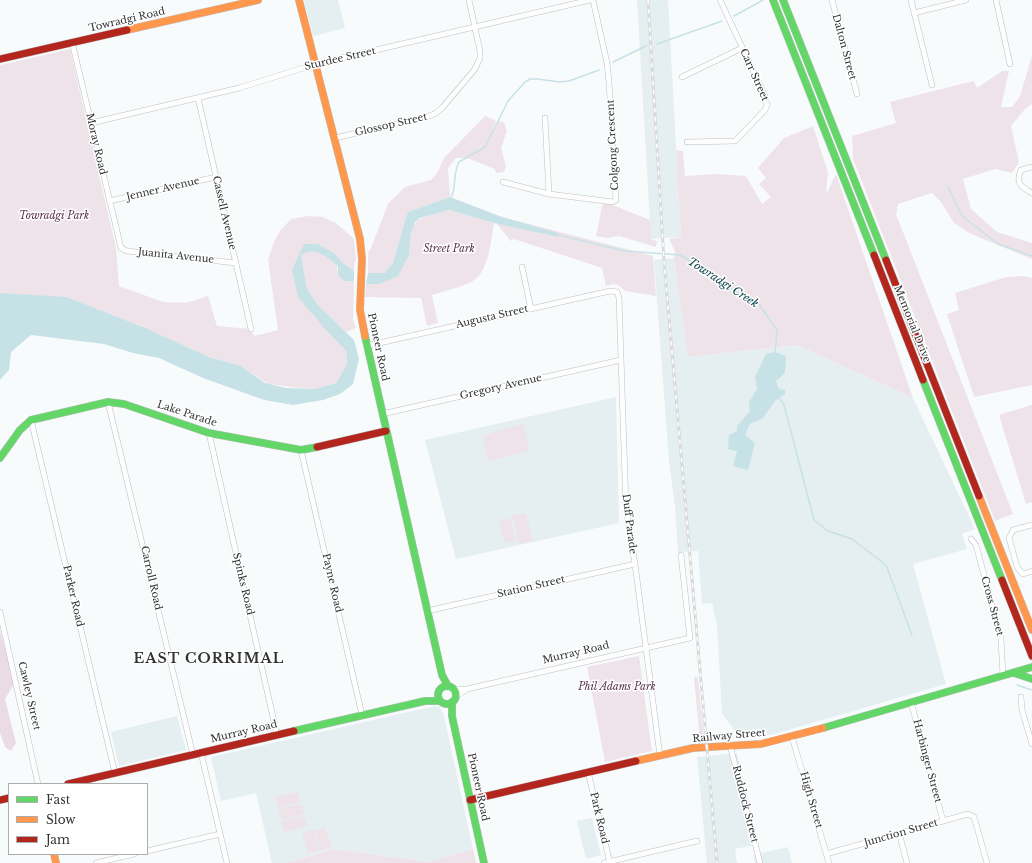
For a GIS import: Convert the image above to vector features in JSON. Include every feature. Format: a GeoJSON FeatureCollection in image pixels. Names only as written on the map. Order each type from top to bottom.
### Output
{"type":"FeatureCollection","features":[{"type":"Feature","properties":{"kind":"main road","name":"Towradgi Road"},"geometry":{"type":"LineString","coordinates":[[0,59],[258,0]]}},
{"type":"Feature","properties":{"kind":"main road","name":"Pioneer Road"},"geometry":{"type":"LineString","coordinates":[[299,0],[360,239],[362,253],[360,314],[366,346],[452,716],[484,863]]}},
{"type":"Feature","properties":{"kind":"main road","name":"Memorial Drive"},"geometry":{"type":"LineString","coordinates":[[773,0],[1032,656]]}},
{"type":"Feature","properties":{"kind":"main road","name":"Memorial Drive"},"geometry":{"type":"LineString","coordinates":[[783,0],[1032,630]]}},
{"type":"Feature","properties":{"kind":"main road","name":"Lake Parade"},"geometry":{"type":"LineString","coordinates":[[31,420],[108,402],[124,404],[209,433],[301,450],[334,444],[386,431]]}},
{"type":"Feature","properties":{"kind":"main road"},"geometry":{"type":"LineString","coordinates":[[0,458],[20,430],[31,420]]}},
{"type":"Feature","properties":{"kind":"main road","name":"Railway Street"},"geometry":{"type":"LineString","coordinates":[[470,800],[698,747],[761,744],[792,737],[1032,667]]}},
{"type":"Feature","properties":{"kind":"main road"},"geometry":{"type":"LineString","coordinates":[[1012,673],[1032,679]]}},
{"type":"Feature","properties":{"kind":"main road","name":"Murray Road"},"geometry":{"type":"LineString","coordinates":[[72,783],[447,695]]}},
{"type":"Feature","properties":{"kind":"street","name":"Glossop Street"},"geometry":{"type":"LineString","coordinates":[[335,138],[427,117],[439,111],[479,62],[480,51],[469,0]]}},
{"type":"Feature","properties":{"kind":"street","name":"Sturdee Street"},"geometry":{"type":"LineString","coordinates":[[91,123],[239,88],[316,64],[592,0]]}},
{"type":"Feature","properties":{"kind":"street","name":"Colgong Crescent"},"geometry":{"type":"LineString","coordinates":[[503,182],[549,194],[613,202],[616,200],[608,69],[592,0]]}},
{"type":"Feature","properties":{"kind":"street","name":"Carr Street"},"geometry":{"type":"LineString","coordinates":[[687,142],[735,141],[766,108],[766,98],[720,0]]}},
{"type":"Feature","properties":{"kind":"street","name":"Dalton Street"},"geometry":{"type":"LineString","coordinates":[[832,0],[857,94]]}},
{"type":"Feature","properties":{"kind":"street"},"geometry":{"type":"LineString","coordinates":[[911,0],[932,85]]}},
{"type":"Feature","properties":{"kind":"street"},"geometry":{"type":"LineString","coordinates":[[914,13],[966,0]]}},
{"type":"Feature","properties":{"kind":"street"},"geometry":{"type":"LineString","coordinates":[[996,0],[1010,64]]}},
{"type":"Feature","properties":{"kind":"street","name":"Moray Road"},"geometry":{"type":"LineString","coordinates":[[72,42],[119,245]]}},
{"type":"Feature","properties":{"kind":"street"},"geometry":{"type":"LineString","coordinates":[[682,77],[742,48]]}},
{"type":"Feature","properties":{"kind":"street","name":"Cassell Avenue"},"geometry":{"type":"LineString","coordinates":[[198,98],[251,329]]}},
{"type":"Feature","properties":{"kind":"street"},"geometry":{"type":"LineString","coordinates":[[544,118],[549,194]]}},
{"type":"Feature","properties":{"kind":"street"},"geometry":{"type":"LineString","coordinates":[[1032,167],[1021,170],[1018,177],[1019,183],[1024,189],[1032,193]]}},
{"type":"Feature","properties":{"kind":"street","name":"Jenner Avenue"},"geometry":{"type":"LineString","coordinates":[[109,201],[216,177]]}},
{"type":"Feature","properties":{"kind":"street","name":"Juanita Avenue"},"geometry":{"type":"LineString","coordinates":[[119,245],[123,250],[127,251],[236,262]]}},
{"type":"Feature","properties":{"kind":"street"},"geometry":{"type":"LineString","coordinates":[[522,267],[531,309]]}},
{"type":"Feature","properties":{"kind":"street","name":"Augusta Street"},"geometry":{"type":"LineString","coordinates":[[366,346],[610,291],[617,292]]}},
{"type":"Feature","properties":{"kind":"street","name":"Duff Parade"},"geometry":{"type":"LineString","coordinates":[[617,292],[619,298],[626,508],[660,756]]}},
{"type":"Feature","properties":{"kind":"street","name":"Gregory Avenue"},"geometry":{"type":"LineString","coordinates":[[382,414],[620,360]]}},
{"type":"Feature","properties":{"kind":"street","name":"Carroll Road"},"geometry":{"type":"LineString","coordinates":[[108,402],[193,755]]}},
{"type":"Feature","properties":{"kind":"street","name":"Parker Road"},"geometry":{"type":"LineString","coordinates":[[31,420],[116,773]]}},
{"type":"Feature","properties":{"kind":"street","name":"Spinks Road"},"geometry":{"type":"LineString","coordinates":[[209,433],[278,735]]}},
{"type":"Feature","properties":{"kind":"street","name":"Payne Road"},"geometry":{"type":"LineString","coordinates":[[301,450],[362,715]]}},
{"type":"Feature","properties":{"kind":"street"},"geometry":{"type":"LineString","coordinates":[[1032,525],[1013,530],[1009,538],[1017,567],[1023,574],[1032,571]]}},
{"type":"Feature","properties":{"kind":"street","name":"Cross Street"},"geometry":{"type":"LineString","coordinates":[[971,539],[976,545],[1001,639],[1002,676]]}},
{"type":"Feature","properties":{"kind":"street","name":"Murray Road"},"geometry":{"type":"LineString","coordinates":[[447,695],[467,689],[690,638],[681,555]]}},
{"type":"Feature","properties":{"kind":"street","name":"Station Street"},"geometry":{"type":"LineString","coordinates":[[427,611],[634,564]]}},
{"type":"Feature","properties":{"kind":"street","name":"Cawley Street"},"geometry":{"type":"LineString","coordinates":[[0,612],[38,783]]}},
{"type":"Feature","properties":{"kind":"street"},"geometry":{"type":"LineString","coordinates":[[1021,697],[1022,710],[1032,744]]}},
{"type":"Feature","properties":{"kind":"street","name":"Harbinger Street"},"geometry":{"type":"LineString","coordinates":[[911,702],[943,821]]}},
{"type":"Feature","properties":{"kind":"street","name":"High Street"},"geometry":{"type":"LineString","coordinates":[[792,737],[829,863]]}},
{"type":"Feature","properties":{"kind":"street","name":"Ruddock Street"},"geometry":{"type":"LineString","coordinates":[[730,745],[760,863]]}},
{"type":"Feature","properties":{"kind":"street"},"geometry":{"type":"LineString","coordinates":[[202,753],[227,863]]}},
{"type":"Feature","properties":{"kind":"street","name":"Park Road"},"geometry":{"type":"LineString","coordinates":[[588,772],[608,863]]}},
{"type":"Feature","properties":{"kind":"street","name":"Junction Street"},"geometry":{"type":"LineString","coordinates":[[826,854],[968,814],[974,817],[987,863]]}},
{"type":"Feature","properties":{"kind":"street"},"geometry":{"type":"LineString","coordinates":[[899,833],[907,863]]}},
{"type":"Feature","properties":{"kind":"street"},"geometry":{"type":"LineString","coordinates":[[148,851],[220,834]]}},
{"type":"Feature","properties":{"kind":"street"},"geometry":{"type":"LineString","coordinates":[[608,863],[697,842]]}},
{"type":"Feature","properties":{"kind":"street"},"geometry":{"type":"LineString","coordinates":[[96,863],[130,855]]}},
{"type":"Feature","properties":{"kind":"shaded area"},"geometry":{"type":"Polygon","coordinates":[[[304,0],[338,0],[345,28],[313,36],[304,0]]]}},
{"type":"Feature","properties":{"kind":"shaded area"},"geometry":{"type":"Polygon","coordinates":[[[637,0],[668,0],[681,237],[651,239],[637,0]]]}},
{"type":"Feature","properties":{"kind":"shaded area"},"geometry":{"type":"Polygon","coordinates":[[[674,258],[688,357],[797,345],[913,398],[975,529],[962,534],[967,549],[913,564],[946,684],[771,735],[741,738],[722,714],[717,625],[712,603],[702,604],[698,551],[678,552],[675,506],[669,461],[654,260],[674,258]]]}},
{"type":"Feature","properties":{"kind":"shaded area"},"geometry":{"type":"Polygon","coordinates":[[[616,397],[619,523],[456,559],[425,440],[616,397]]]}},
{"type":"Feature","properties":{"kind":"shaded area"},"geometry":{"type":"Polygon","coordinates":[[[0,630],[14,684],[5,699],[16,743],[11,751],[5,747],[0,733],[0,630]]]}},
{"type":"Feature","properties":{"kind":"shaded area"},"geometry":{"type":"Polygon","coordinates":[[[435,706],[440,707],[444,716],[473,849],[429,862],[334,849],[286,863],[272,863],[256,793],[221,801],[211,757],[435,706]]]}},
{"type":"Feature","properties":{"kind":"shaded area"},"geometry":{"type":"Polygon","coordinates":[[[177,716],[186,750],[119,766],[111,732],[177,716]]]}},
{"type":"Feature","properties":{"kind":"shaded area"},"geometry":{"type":"Polygon","coordinates":[[[737,753],[759,844],[735,849],[737,863],[707,863],[697,757],[737,753]]]}},
{"type":"Feature","properties":{"kind":"shaded area"},"geometry":{"type":"Polygon","coordinates":[[[592,818],[601,855],[586,859],[577,821],[592,818]]]}},
{"type":"Feature","properties":{"kind":"shaded area"},"geometry":{"type":"Polygon","coordinates":[[[788,847],[792,863],[755,863],[753,855],[788,847]]]}},
{"type":"Feature","properties":{"kind":"green space","name":"Towradgi Park"},"geometry":{"type":"Polygon","coordinates":[[[70,49],[116,248],[119,286],[163,302],[186,303],[208,296],[217,326],[251,329],[254,336],[278,330],[268,260],[274,242],[280,231],[291,219],[308,216],[323,217],[336,223],[354,239],[356,260],[354,264],[354,271],[344,264],[334,253],[318,244],[300,256],[312,314],[346,351],[347,364],[336,383],[315,389],[268,384],[241,366],[209,357],[148,329],[67,297],[0,297],[0,65],[70,49]]]}},
{"type":"Feature","properties":{"kind":"green space"},"geometry":{"type":"Polygon","coordinates":[[[1032,56],[1032,104],[1025,109],[1011,126],[1019,162],[1012,173],[995,169],[963,179],[971,209],[997,232],[1032,243],[1032,259],[969,233],[954,223],[941,202],[932,193],[898,204],[896,214],[1013,514],[995,521],[853,159],[852,136],[896,123],[890,102],[974,81],[977,88],[1002,71],[1009,71],[1001,107],[1012,107],[1020,96],[1032,56]]]}},
{"type":"Feature","properties":{"kind":"green space"},"geometry":{"type":"Polygon","coordinates":[[[485,116],[496,121],[491,134],[498,121],[504,122],[507,131],[501,148],[506,167],[504,172],[496,173],[495,169],[467,158],[456,158],[448,168],[450,197],[408,212],[393,263],[384,273],[368,273],[368,253],[388,204],[405,187],[431,180],[437,173],[444,158],[485,116]]]}},
{"type":"Feature","properties":{"kind":"green space"},"geometry":{"type":"Polygon","coordinates":[[[813,126],[828,172],[826,194],[836,174],[913,398],[797,345],[688,357],[674,258],[675,251],[669,239],[681,237],[676,150],[683,151],[685,176],[715,174],[746,176],[762,204],[771,197],[759,184],[766,178],[758,168],[784,138],[813,126]]]}},
{"type":"Feature","properties":{"kind":"green space"},"geometry":{"type":"Polygon","coordinates":[[[604,203],[650,220],[651,239],[657,241],[656,247],[619,236],[607,238],[596,236],[602,206],[604,203]]]}},
{"type":"Feature","properties":{"kind":"green space","name":"Street Park"},"geometry":{"type":"Polygon","coordinates":[[[449,210],[494,223],[488,256],[482,272],[477,278],[462,286],[432,295],[438,323],[427,326],[421,298],[365,297],[366,284],[379,284],[409,255],[412,233],[417,222],[421,218],[449,210]]]}},
{"type":"Feature","properties":{"kind":"green space"},"geometry":{"type":"Polygon","coordinates":[[[502,217],[653,256],[656,296],[625,291],[618,285],[613,284],[606,286],[602,268],[514,239],[511,241],[497,224],[502,217]]]}},
{"type":"Feature","properties":{"kind":"green space"},"geometry":{"type":"Polygon","coordinates":[[[305,252],[319,252],[337,265],[338,275],[344,281],[354,281],[353,320],[356,328],[346,332],[317,304],[307,289],[301,255],[305,252]]]}},
{"type":"Feature","properties":{"kind":"green space"},"geometry":{"type":"Polygon","coordinates":[[[1024,276],[1032,278],[1032,385],[974,397],[947,314],[959,310],[955,293],[1006,277],[1024,276]]]}},
{"type":"Feature","properties":{"kind":"green space"},"geometry":{"type":"Polygon","coordinates":[[[1032,405],[1032,502],[1026,504],[999,415],[1032,405]]]}},
{"type":"Feature","properties":{"kind":"green space"},"geometry":{"type":"Polygon","coordinates":[[[523,424],[530,450],[489,461],[482,436],[523,424]]]}},
{"type":"Feature","properties":{"kind":"green space"},"geometry":{"type":"Polygon","coordinates":[[[526,513],[533,541],[519,544],[514,521],[524,518],[513,521],[512,516],[526,513]]]}},
{"type":"Feature","properties":{"kind":"green space"},"geometry":{"type":"Polygon","coordinates":[[[510,518],[516,541],[505,543],[499,521],[510,518]]]}},
{"type":"Feature","properties":{"kind":"green space","name":"Phil Adams Park"},"geometry":{"type":"Polygon","coordinates":[[[639,656],[652,751],[605,762],[587,667],[639,656]]]}},
{"type":"Feature","properties":{"kind":"green space"},"geometry":{"type":"Polygon","coordinates":[[[695,676],[698,678],[704,737],[698,739],[699,730],[694,679],[695,676]]]}},
{"type":"Feature","properties":{"kind":"green space"},"geometry":{"type":"Polygon","coordinates":[[[298,792],[300,802],[278,808],[275,797],[298,792]]]}},
{"type":"Feature","properties":{"kind":"green space"},"geometry":{"type":"Polygon","coordinates":[[[301,804],[304,814],[281,820],[278,809],[301,804]]]}},
{"type":"Feature","properties":{"kind":"green space"},"geometry":{"type":"Polygon","coordinates":[[[304,816],[307,826],[284,832],[281,821],[304,816]]]}},
{"type":"Feature","properties":{"kind":"green space"},"geometry":{"type":"Polygon","coordinates":[[[325,827],[331,847],[320,851],[314,830],[325,827]]]}},
{"type":"Feature","properties":{"kind":"green space"},"geometry":{"type":"Polygon","coordinates":[[[313,830],[319,851],[308,854],[302,834],[313,830]]]}},
{"type":"Feature","properties":{"kind":"green space"},"geometry":{"type":"Polygon","coordinates":[[[334,849],[429,862],[473,849],[476,863],[286,863],[334,849]]]}},
{"type":"Feature","properties":{"kind":"water"},"geometry":{"type":"Polygon","coordinates":[[[450,197],[502,217],[558,233],[559,237],[494,223],[449,210],[420,218],[415,222],[411,234],[409,255],[398,276],[379,284],[366,284],[368,273],[384,273],[393,263],[408,212],[450,197]]]}},
{"type":"Feature","properties":{"kind":"water"},"geometry":{"type":"Polygon","coordinates":[[[304,244],[318,244],[334,253],[344,264],[354,271],[354,281],[344,281],[338,275],[338,266],[325,256],[316,252],[301,255],[307,289],[317,304],[354,340],[359,359],[353,384],[340,394],[323,400],[293,405],[264,400],[203,378],[159,358],[133,353],[104,344],[31,335],[11,352],[9,370],[0,380],[0,293],[67,297],[148,329],[209,357],[241,366],[265,383],[286,388],[315,389],[336,383],[347,364],[346,351],[298,297],[292,270],[304,244]]]}},
{"type":"Feature","properties":{"kind":"water"},"geometry":{"type":"Polygon","coordinates":[[[775,352],[786,356],[785,373],[776,381],[779,389],[785,390],[785,394],[775,401],[763,418],[750,424],[745,435],[755,443],[748,470],[733,466],[737,451],[728,449],[729,435],[737,431],[737,426],[750,411],[749,402],[757,389],[755,377],[766,354],[775,352]]]}},
{"type":"Feature","properties":{"kind":"waterway"},"geometry":{"type":"LineString","coordinates":[[734,16],[763,0]]}},
{"type":"Feature","properties":{"kind":"waterway"},"geometry":{"type":"LineString","coordinates":[[657,44],[722,21]]}},
{"type":"Feature","properties":{"kind":"waterway"},"geometry":{"type":"LineString","coordinates":[[613,62],[646,46]]}},
{"type":"Feature","properties":{"kind":"waterway"},"geometry":{"type":"LineString","coordinates":[[451,198],[459,162],[485,147],[508,101],[525,82],[530,79],[560,82],[569,81],[599,70]]}},
{"type":"Feature","properties":{"kind":"waterway"},"geometry":{"type":"LineString","coordinates":[[948,187],[962,216],[998,244],[1032,256]]}},
{"type":"Feature","properties":{"kind":"waterway","name":"Towradgi Creek"},"geometry":{"type":"LineString","coordinates":[[558,235],[625,251],[680,255],[701,267],[732,289],[759,304],[777,330],[775,353]]}},
{"type":"Feature","properties":{"kind":"waterway","name":"Towradgi Creek"},"geometry":{"type":"LineString","coordinates":[[779,398],[784,405],[814,520],[828,531],[852,539],[886,565],[912,635]]}},
{"type":"Feature","properties":{"kind":"waterway"},"geometry":{"type":"LineString","coordinates":[[1017,685],[1032,690]]}},
{"type":"Feature","properties":{"kind":"railway"},"geometry":{"type":"LineString","coordinates":[[648,0],[664,261],[717,863]]}},
{"type":"Feature","properties":{"kind":"traffic: fast"},"geometry":{"type":"LineString","coordinates":[[773,0],[874,255]]}},
{"type":"Feature","properties":{"kind":"traffic: fast"},"geometry":{"type":"LineString","coordinates":[[783,0],[886,260]]}},
{"type":"Feature","properties":{"kind":"traffic: fast"},"geometry":{"type":"LineString","coordinates":[[365,336],[442,675],[448,686]]}},
{"type":"Feature","properties":{"kind":"traffic: fast"},"geometry":{"type":"LineString","coordinates":[[923,380],[1002,580]]}},
{"type":"Feature","properties":{"kind":"traffic: fast"},"geometry":{"type":"LineString","coordinates":[[0,458],[20,430],[31,420],[108,402],[124,404],[209,433],[301,450],[317,447]]}},
{"type":"Feature","properties":{"kind":"traffic: fast"},"geometry":{"type":"LineString","coordinates":[[823,728],[1032,667]]}},
{"type":"Feature","properties":{"kind":"traffic: fast"},"geometry":{"type":"LineString","coordinates":[[1014,673],[1032,679]]}},
{"type":"Feature","properties":{"kind":"traffic: fast"},"geometry":{"type":"LineString","coordinates":[[447,686],[453,689],[456,695],[453,701],[447,704],[441,701],[438,695],[441,689],[447,686]]}},
{"type":"Feature","properties":{"kind":"traffic: fast"},"geometry":{"type":"LineString","coordinates":[[294,731],[425,701],[440,701]]}},
{"type":"Feature","properties":{"kind":"traffic: fast"},"geometry":{"type":"LineString","coordinates":[[452,702],[452,716],[484,863]]}},
{"type":"Feature","properties":{"kind":"traffic: slow"},"geometry":{"type":"LineString","coordinates":[[127,30],[258,0]]}},
{"type":"Feature","properties":{"kind":"traffic: slow"},"geometry":{"type":"LineString","coordinates":[[299,0],[360,239],[362,259],[360,310],[365,336]]}},
{"type":"Feature","properties":{"kind":"traffic: slow"},"geometry":{"type":"LineString","coordinates":[[979,496],[1032,630]]}},
{"type":"Feature","properties":{"kind":"traffic: slow"},"geometry":{"type":"LineString","coordinates":[[636,761],[693,748],[761,744],[823,728]]}},
{"type":"Feature","properties":{"kind":"traffic: slow"},"geometry":{"type":"LineString","coordinates":[[54,855],[56,863]]}},
{"type":"Feature","properties":{"kind":"traffic: jam"},"geometry":{"type":"LineString","coordinates":[[0,59],[127,30]]}},
{"type":"Feature","properties":{"kind":"traffic: jam"},"geometry":{"type":"LineString","coordinates":[[874,255],[923,380]]}},
{"type":"Feature","properties":{"kind":"traffic: jam"},"geometry":{"type":"LineString","coordinates":[[886,260],[979,496]]}},
{"type":"Feature","properties":{"kind":"traffic: jam"},"geometry":{"type":"LineString","coordinates":[[317,447],[386,431]]}},
{"type":"Feature","properties":{"kind":"traffic: jam"},"geometry":{"type":"LineString","coordinates":[[1002,580],[1032,656]]}},
{"type":"Feature","properties":{"kind":"traffic: jam"},"geometry":{"type":"LineString","coordinates":[[72,783],[294,731]]}},
{"type":"Feature","properties":{"kind":"traffic: jam"},"geometry":{"type":"LineString","coordinates":[[470,800],[636,761]]}},
{"type":"Feature","properties":{"kind":"traffic: jam"},"geometry":{"type":"LineString","coordinates":[[0,800],[8,798]]}},
{"type":"Feature","properties":{"kind":"district","name":"EAST CORRIMAL"},"geometry":{"type":"Point","coordinates":[209,659]}}]}
